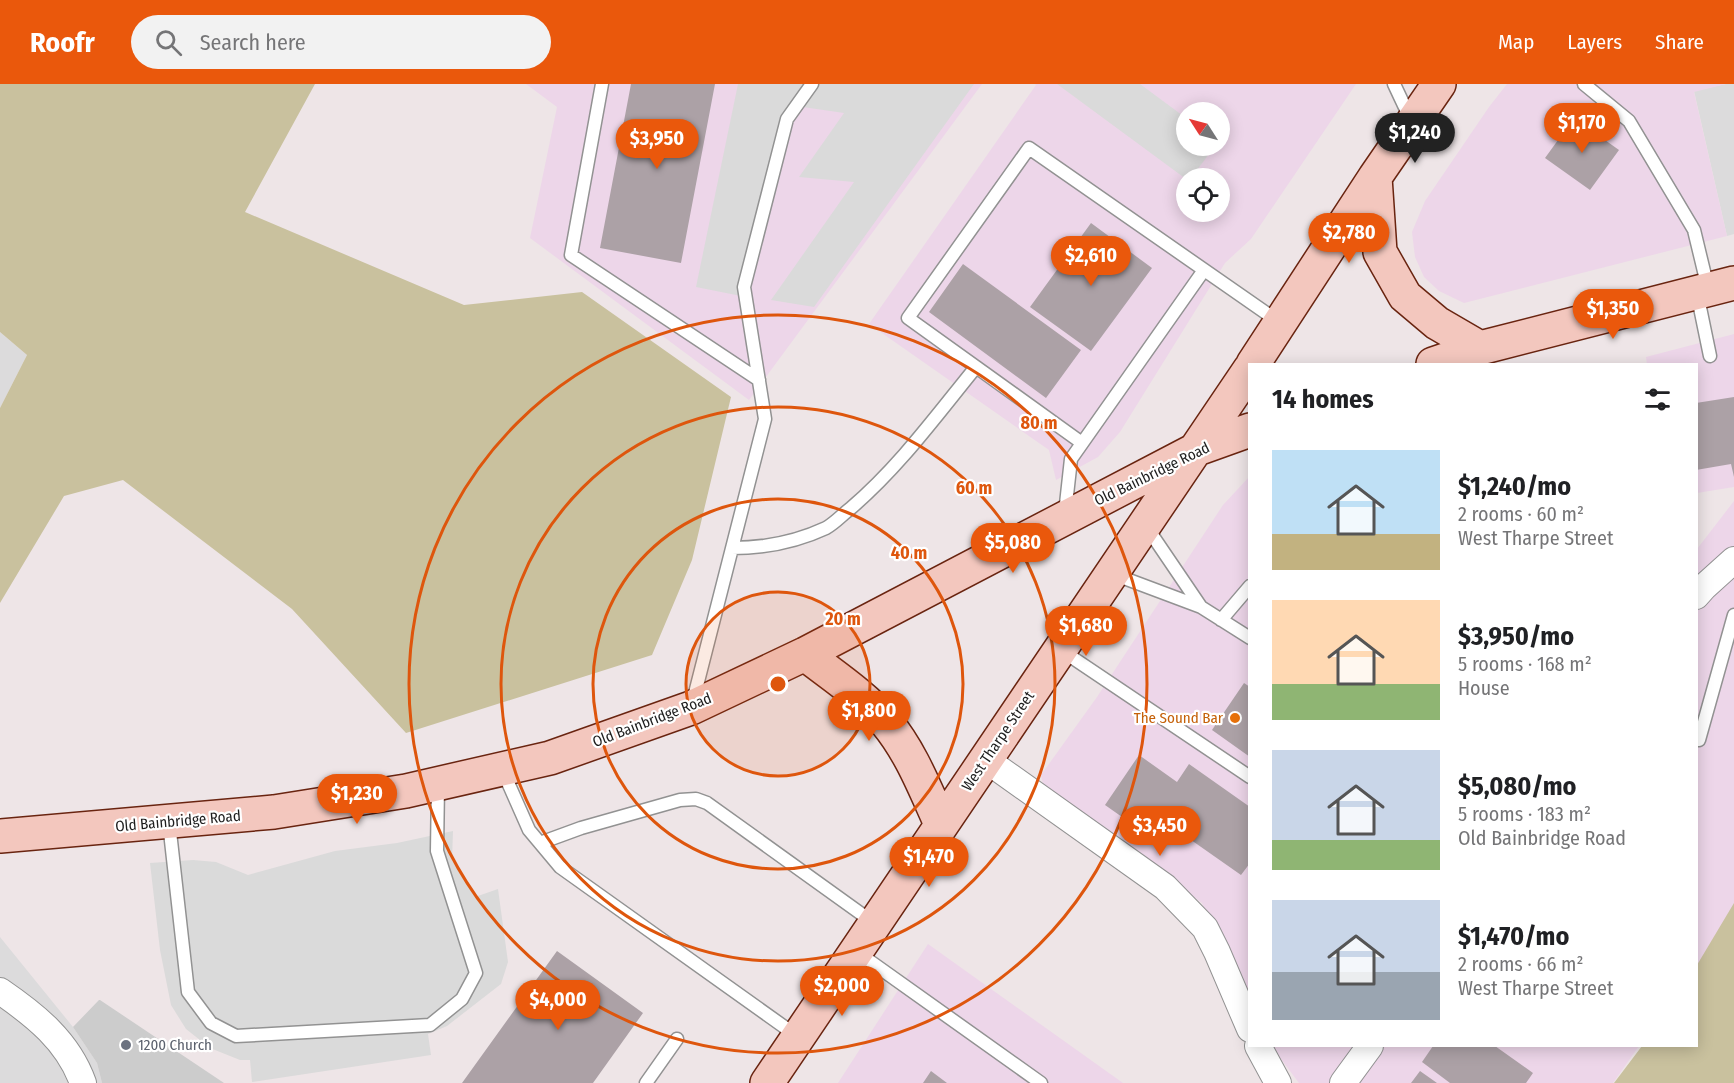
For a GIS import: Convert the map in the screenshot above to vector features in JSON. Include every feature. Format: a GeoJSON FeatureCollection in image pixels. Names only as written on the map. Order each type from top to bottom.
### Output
{"type":"FeatureCollection","features":[{"type":"Feature","properties":{"kind":"main road"},"geometry":{"type":"LineString","coordinates":[[1254,363],[1375,177],[1439,84]]}},
{"type":"Feature","properties":{"kind":"main road"},"geometry":{"type":"LineString","coordinates":[[1375,177],[1380,252],[1405,296],[1482,356]]}},
{"type":"Feature","properties":{"kind":"main road"},"geometry":{"type":"LineString","coordinates":[[1439,363],[1482,356],[1713,288]]}},
{"type":"Feature","properties":{"kind":"main road","name":"West Tharpe Street"},"geometry":{"type":"LineString","coordinates":[[767,1083],[1248,372]]}},
{"type":"Feature","properties":{"kind":"main road","name":"Old Bainbridge Road"},"geometry":{"type":"LineString","coordinates":[[0,836],[274,812],[406,791],[550,758],[691,708],[805,654],[1197,449],[1248,431]]}},
{"type":"Feature","properties":{"kind":"main road"},"geometry":{"type":"LineString","coordinates":[[805,654],[858,695],[886,722],[909,754],[942,824]]}},
{"type":"Feature","properties":{"kind":"street"},"geometry":{"type":"LineString","coordinates":[[1698,594],[1734,560]]}},
{"type":"Feature","properties":{"kind":"street"},"geometry":{"type":"LineString","coordinates":[[985,759],[1165,887],[1205,928],[1248,1024]]}},
{"type":"Feature","properties":{"kind":"street"},"geometry":{"type":"LineString","coordinates":[[0,991],[25,1008],[57,1036],[77,1066],[83,1083]]}},
{"type":"Feature","properties":{"kind":"street"},"geometry":{"type":"LineString","coordinates":[[1343,1083],[1369,1047]]}},
{"type":"Feature","properties":{"kind":"street"},"geometry":{"type":"LineString","coordinates":[[1264,1050],[1278,1083]]}},
{"type":"Feature","properties":{"kind":"lane"},"geometry":{"type":"LineString","coordinates":[[602,84],[571,255],[759,380]]}},
{"type":"Feature","properties":{"kind":"lane"},"geometry":{"type":"LineString","coordinates":[[691,708],[765,419],[744,287],[787,119],[812,84]]}},
{"type":"Feature","properties":{"kind":"lane"},"geometry":{"type":"LineString","coordinates":[[1394,84],[1412,123]]}},
{"type":"Feature","properties":{"kind":"lane"},"geometry":{"type":"LineString","coordinates":[[1584,84],[1629,121],[1694,230],[1713,288],[1710,356]]}},
{"type":"Feature","properties":{"kind":"lane"},"geometry":{"type":"LineString","coordinates":[[1082,444],[908,318],[1029,148],[1280,323]]}},
{"type":"Feature","properties":{"kind":"lane"},"geometry":{"type":"LineString","coordinates":[[1065,518],[1071,459],[1204,270]]}},
{"type":"Feature","properties":{"kind":"lane"},"geometry":{"type":"LineString","coordinates":[[732,548],[763,548],[791,541],[827,527],[862,498],[897,464],[976,367]]}},
{"type":"Feature","properties":{"kind":"lane"},"geometry":{"type":"LineString","coordinates":[[1145,525],[1201,607]]}},
{"type":"Feature","properties":{"kind":"lane"},"geometry":{"type":"LineString","coordinates":[[1112,574],[1201,607],[1248,637]]}},
{"type":"Feature","properties":{"kind":"lane"},"geometry":{"type":"LineString","coordinates":[[1221,620],[1248,588]]}},
{"type":"Feature","properties":{"kind":"lane"},"geometry":{"type":"LineString","coordinates":[[1699,740],[1734,615]]}},
{"type":"Feature","properties":{"kind":"lane"},"geometry":{"type":"LineString","coordinates":[[1060,649],[1248,776]]}},
{"type":"Feature","properties":{"kind":"lane"},"geometry":{"type":"LineString","coordinates":[[502,769],[529,830],[560,867],[798,1036]]}},
{"type":"Feature","properties":{"kind":"lane"},"geometry":{"type":"LineString","coordinates":[[169,821],[188,992],[211,1023],[236,1036],[430,1025],[462,999],[476,974],[437,851],[438,783]]}},
{"type":"Feature","properties":{"kind":"lane"},"geometry":{"type":"LineString","coordinates":[[540,843],[581,828],[680,800],[696,799],[707,803],[875,924]]}},
{"type":"Feature","properties":{"kind":"lane"},"geometry":{"type":"LineString","coordinates":[[856,951],[1041,1083]]}},
{"type":"Feature","properties":{"kind":"lane"},"geometry":{"type":"LineString","coordinates":[[646,1083],[677,1039]]}},
{"type":"Feature","properties":{"kind":"shaded area"},"geometry":{"type":"Polygon","coordinates":[[[0,84],[315,84],[245,212],[464,305],[582,292],[731,397],[692,560],[652,655],[406,733],[292,609],[123,480],[64,496],[0,603],[0,408],[27,355],[0,332],[0,84]]]}},
{"type":"Feature","properties":{"kind":"shaded area"},"geometry":{"type":"Polygon","coordinates":[[[526,84],[982,84],[749,400],[530,238],[557,107],[526,84]]]}},
{"type":"Feature","properties":{"kind":"shaded area"},"geometry":{"type":"Polygon","coordinates":[[[738,84],[974,84],[814,307],[771,300],[854,182],[799,177],[844,113],[796,106],[746,297],[696,287],[738,84]]]}},
{"type":"Feature","properties":{"kind":"shaded area"},"geometry":{"type":"Polygon","coordinates":[[[1035,84],[1356,84],[1251,239],[1225,263],[1120,432],[1098,457],[1056,480],[1049,450],[869,324],[1035,84]]]}},
{"type":"Feature","properties":{"kind":"shaded area"},"geometry":{"type":"Polygon","coordinates":[[[1057,84],[1140,84],[1176,111],[1176,156],[1208,156],[1198,168],[1176,168],[1176,172],[1057,84]]]}},
{"type":"Feature","properties":{"kind":"shaded area"},"geometry":{"type":"Polygon","coordinates":[[[1507,84],[1726,84],[1694,92],[1727,236],[1464,303],[1439,291],[1424,277],[1415,257],[1412,232],[1425,201],[1507,84]]]}},
{"type":"Feature","properties":{"kind":"shaded area"},"geometry":{"type":"Polygon","coordinates":[[[1734,84],[1734,234],[1727,236],[1694,91],[1734,84]]]}},
{"type":"Feature","properties":{"kind":"shaded area"},"geometry":{"type":"Polygon","coordinates":[[[0,332],[27,355],[0,408],[0,332]]]}},
{"type":"Feature","properties":{"kind":"shaded area"},"geometry":{"type":"Polygon","coordinates":[[[1734,334],[1734,487],[1698,493],[1698,363],[1647,363],[1646,357],[1734,334]]]}},
{"type":"Feature","properties":{"kind":"shaded area"},"geometry":{"type":"Polygon","coordinates":[[[1248,478],[1248,1005],[1202,903],[1043,784],[1041,775],[1097,697],[1223,505],[1248,478]]]}},
{"type":"Feature","properties":{"kind":"shaded area"},"geometry":{"type":"Polygon","coordinates":[[[1734,501],[1734,913],[1698,965],[1698,548],[1734,501]]]}},
{"type":"Feature","properties":{"kind":"shaded area"},"geometry":{"type":"Polygon","coordinates":[[[453,831],[452,860],[475,897],[498,889],[508,962],[501,984],[447,1026],[428,1034],[431,1055],[252,1082],[250,1060],[240,1060],[210,1048],[186,1029],[171,1005],[160,950],[150,863],[193,860],[216,862],[248,875],[335,851],[397,843],[453,831]]]}},
{"type":"Feature","properties":{"kind":"shaded area"},"geometry":{"type":"Polygon","coordinates":[[[1734,903],[1734,1083],[1614,1083],[1641,1047],[1698,1047],[1698,963],[1734,903]]]}},
{"type":"Feature","properties":{"kind":"shaded area"},"geometry":{"type":"Polygon","coordinates":[[[0,937],[73,1027],[97,1063],[102,1083],[0,1083],[0,937]]]}},
{"type":"Feature","properties":{"kind":"shaded area"},"geometry":{"type":"Polygon","coordinates":[[[928,944],[1123,1083],[838,1083],[928,944]]]}},
{"type":"Feature","properties":{"kind":"shaded area","name":"1200 Church"},"geometry":{"type":"Polygon","coordinates":[[[99,1000],[224,1083],[102,1083],[97,1063],[73,1027],[99,1000]]]}},
{"type":"Feature","properties":{"kind":"shaded area"},"geometry":{"type":"Polygon","coordinates":[[[1271,1047],[1638,1047],[1613,1083],[1299,1083],[1281,1059],[1275,1055],[1271,1047]]]}},
{"type":"Feature","properties":{"kind":"building"},"geometry":{"type":"Polygon","coordinates":[[[631,84],[715,84],[681,263],[600,248],[631,84]]]}},
{"type":"Feature","properties":{"kind":"building"},"geometry":{"type":"Polygon","coordinates":[[[1574,118],[1619,150],[1590,190],[1545,158],[1574,118]]]}},
{"type":"Feature","properties":{"kind":"building"},"geometry":{"type":"Polygon","coordinates":[[[1091,223],[1152,268],[1091,351],[1030,307],[1091,223]]]}},
{"type":"Feature","properties":{"kind":"building"},"geometry":{"type":"Polygon","coordinates":[[[963,264],[1081,350],[1046,398],[929,312],[963,264]]]}},
{"type":"Feature","properties":{"kind":"building"},"geometry":{"type":"Polygon","coordinates":[[[1734,397],[1734,477],[1731,464],[1698,470],[1698,403],[1734,397]]]}},
{"type":"Feature","properties":{"kind":"building","name":"The Sound Bar"},"geometry":{"type":"Polygon","coordinates":[[[1244,683],[1248,686],[1248,756],[1212,730],[1244,683]]]}},
{"type":"Feature","properties":{"kind":"building"},"geometry":{"type":"Polygon","coordinates":[[[1139,755],[1177,782],[1189,764],[1248,806],[1248,866],[1241,875],[1154,814],[1142,831],[1105,805],[1139,755]]]}},
{"type":"Feature","properties":{"kind":"building"},"geometry":{"type":"Polygon","coordinates":[[[557,951],[643,1013],[593,1083],[462,1083],[557,951]]]}},
{"type":"Feature","properties":{"kind":"building"},"geometry":{"type":"Polygon","coordinates":[[[1432,1047],[1496,1047],[1533,1073],[1526,1083],[1450,1083],[1422,1062],[1432,1047]]]}},
{"type":"Feature","properties":{"kind":"building"},"geometry":{"type":"Polygon","coordinates":[[[931,1071],[947,1083],[923,1083],[931,1071]]]}},
{"type":"Feature","properties":{"kind":"building"},"geometry":{"type":"Polygon","coordinates":[[[1420,1071],[1437,1083],[1411,1083],[1420,1071]]]}},
{"type":"Feature","properties":{"kind":"place","name":"The Sound Bar"},"geometry":{"type":"Point","coordinates":[1235,718]}},
{"type":"Feature","properties":{"kind":"place","name":"1200 Church"},"geometry":{"type":"Point","coordinates":[126,1045]}}]}
